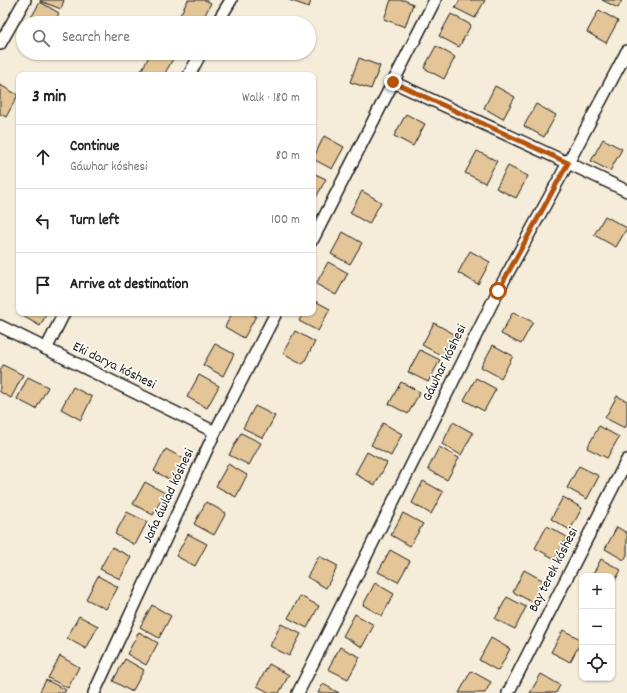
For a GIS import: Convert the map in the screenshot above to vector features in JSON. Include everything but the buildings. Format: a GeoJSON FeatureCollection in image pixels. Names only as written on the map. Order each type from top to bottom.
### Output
{"type":"FeatureCollection","features":[{"type":"Feature","properties":{"kind":"street"},"geometry":{"type":"LineString","coordinates":[[0,44],[25,0]]}},
{"type":"Feature","properties":{"kind":"street"},"geometry":{"type":"LineString","coordinates":[[221,16],[231,0]]}},
{"type":"Feature","properties":{"kind":"street"},"geometry":{"type":"LineString","coordinates":[[316,233],[435,0]]}},
{"type":"Feature","properties":{"kind":"street","name":"Gáwhar kóshesi"},"geometry":{"type":"LineString","coordinates":[[298,693],[498,291],[627,51]]}},
{"type":"Feature","properties":{"kind":"street"},"geometry":{"type":"LineString","coordinates":[[191,72],[197,60]]}},
{"type":"Feature","properties":{"kind":"street"},"geometry":{"type":"LineString","coordinates":[[393,82],[627,191]]}},
{"type":"Feature","properties":{"kind":"street"},"geometry":{"type":"LineString","coordinates":[[46,348],[62,316]]}},
{"type":"Feature","properties":{"kind":"street","name":"Jańa áwlad kóshesi"},"geometry":{"type":"LineString","coordinates":[[94,693],[215,432],[274,316]]}},
{"type":"Feature","properties":{"kind":"street","name":"Eki darya kóshesi"},"geometry":{"type":"LineString","coordinates":[[0,326],[215,432]]}},
{"type":"Feature","properties":{"kind":"street","name":"Bay terek kóshesi"},"geometry":{"type":"LineString","coordinates":[[508,693],[627,460]]}},
{"type":"Feature","properties":{"kind":"route"},"geometry":{"type":"LineString","coordinates":[[393,82],[568,163],[498,291]]}}]}
